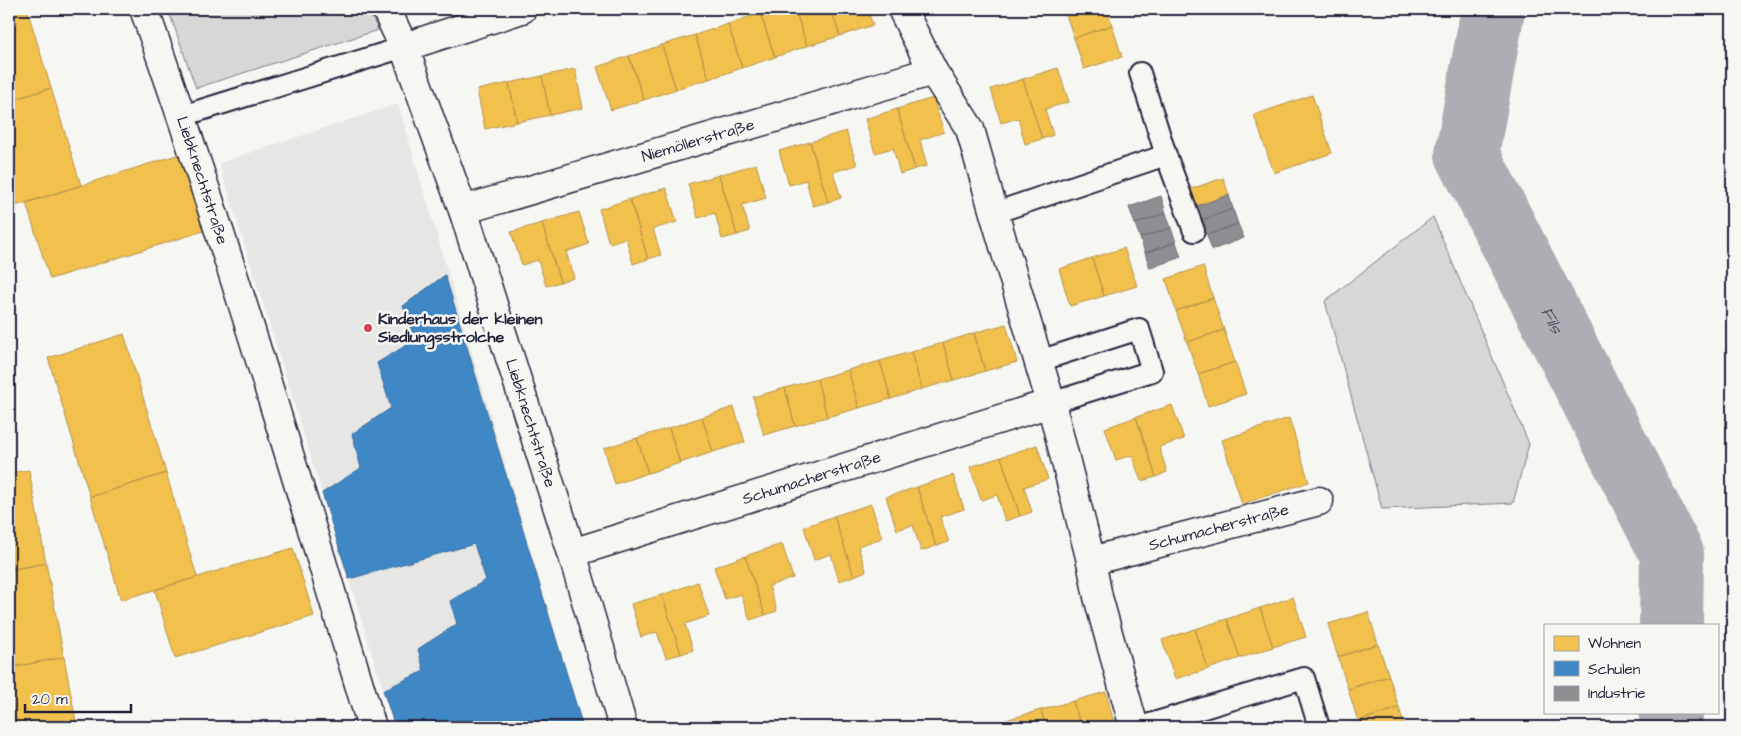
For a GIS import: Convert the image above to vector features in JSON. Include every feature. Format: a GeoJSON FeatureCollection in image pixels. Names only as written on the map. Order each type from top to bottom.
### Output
{"type":"FeatureCollection","features":[{"type":"Feature","properties":{"kind":"street","name":"Liebknechtstraße"},"geometry":{"type":"LineString","coordinates":[[144,9],[182,116],[286,444],[372,727]]}},
{"type":"Feature","properties":{"kind":"street","name":"Liebknechtstraße"},"geometry":{"type":"LineString","coordinates":[[386,9],[404,46],[463,210],[572,553],[623,727]]}},
{"type":"Feature","properties":{"kind":"street"},"geometry":{"type":"LineString","coordinates":[[404,46],[522,9]]}},
{"type":"Feature","properties":{"kind":"street"},"geometry":{"type":"LineString","coordinates":[[902,9],[933,71],[970,129],[1051,404],[1091,561],[1098,597],[1134,727]]}},
{"type":"Feature","properties":{"kind":"street","name":"Niemöllerstraße"},"geometry":{"type":"LineString","coordinates":[[463,210],[933,71]]}},
{"type":"Feature","properties":{"kind":"street","name":"Schumacherstraße"},"geometry":{"type":"LineString","coordinates":[[572,553],[1051,404]]}},
{"type":"Feature","properties":{"kind":"street","name":"Schumacherstraße"},"geometry":{"type":"LineString","coordinates":[[1091,561],[1319,501]]}},
{"type":"Feature","properties":{"kind":"lane"},"geometry":{"type":"LineString","coordinates":[[182,116],[404,46]]}},
{"type":"Feature","properties":{"kind":"lane"},"geometry":{"type":"LineString","coordinates":[[1140,73],[1166,155],[1194,231]]}},
{"type":"Feature","properties":{"kind":"lane"},"geometry":{"type":"LineString","coordinates":[[994,213],[1166,155]]}},
{"type":"Feature","properties":{"kind":"lane"},"geometry":{"type":"LineString","coordinates":[[1039,361],[1139,329],[1152,371],[1051,404]]}},
{"type":"Feature","properties":{"kind":"lane"},"geometry":{"type":"LineString","coordinates":[[1140,727],[1304,678],[1319,727]]}},
{"type":"Feature","properties":{"kind":"shaded area"},"geometry":{"type":"Polygon","coordinates":[[[168,9],[368,9],[378,30],[196,88],[168,9]]]}},
{"type":"Feature","properties":{"kind":"shaded area","name":"Kinderhaus der kleinen Siedlungsstrolche"},"geometry":{"type":"Polygon","coordinates":[[[398,104],[583,727],[395,727],[219,163],[398,104]]]}},
{"type":"Feature","properties":{"kind":"shaded area"},"geometry":{"type":"Polygon","coordinates":[[[1433,217],[1529,444],[1513,503],[1382,509],[1325,301],[1433,217]]]}},
{"type":"Feature","properties":{"kind":"building: Wohnen"},"geometry":{"type":"Polygon","coordinates":[[[9,9],[27,9],[51,88],[9,101],[9,9]]]}},
{"type":"Feature","properties":{"kind":"building: Wohnen"},"geometry":{"type":"Polygon","coordinates":[[[775,9],[795,9],[807,46],[775,57],[760,13],[775,9]]]}},
{"type":"Feature","properties":{"kind":"building: Wohnen"},"geometry":{"type":"Polygon","coordinates":[[[795,9],[831,9],[840,36],[807,46],[795,9]]]}},
{"type":"Feature","properties":{"kind":"building: Wohnen"},"geometry":{"type":"Polygon","coordinates":[[[831,9],[867,9],[873,25],[840,36],[831,9]]]}},
{"type":"Feature","properties":{"kind":"building: Wohnen"},"geometry":{"type":"Polygon","coordinates":[[[1064,9],[1107,9],[1112,25],[1074,38],[1064,9]]]}},
{"type":"Feature","properties":{"kind":"building: Wohnen"},"geometry":{"type":"Polygon","coordinates":[[[760,13],[775,57],[742,68],[728,24],[760,13]]]}},
{"type":"Feature","properties":{"kind":"building: Wohnen"},"geometry":{"type":"Polygon","coordinates":[[[728,24],[742,68],[709,79],[695,35],[728,24]]]}},
{"type":"Feature","properties":{"kind":"building: Wohnen"},"geometry":{"type":"Polygon","coordinates":[[[1112,25],[1122,57],[1084,69],[1074,38],[1112,25]]]}},
{"type":"Feature","properties":{"kind":"building: Wohnen"},"geometry":{"type":"Polygon","coordinates":[[[695,35],[709,79],[676,89],[662,45],[695,35]]]}},
{"type":"Feature","properties":{"kind":"building: Wohnen"},"geometry":{"type":"Polygon","coordinates":[[[662,45],[676,89],[644,100],[629,56],[662,45]]]}},
{"type":"Feature","properties":{"kind":"building: Wohnen"},"geometry":{"type":"Polygon","coordinates":[[[629,56],[644,100],[611,110],[597,67],[629,56]]]}},
{"type":"Feature","properties":{"kind":"building: Wohnen"},"geometry":{"type":"Polygon","coordinates":[[[1058,68],[1069,102],[1045,109],[1053,135],[1042,139],[1023,79],[1058,68]]]}},
{"type":"Feature","properties":{"kind":"building: Wohnen"},"geometry":{"type":"Polygon","coordinates":[[[575,69],[583,108],[550,115],[542,76],[575,69]]]}},
{"type":"Feature","properties":{"kind":"building: Wohnen"},"geometry":{"type":"Polygon","coordinates":[[[542,76],[550,115],[517,122],[509,83],[542,76]]]}},
{"type":"Feature","properties":{"kind":"building: Wohnen"},"geometry":{"type":"Polygon","coordinates":[[[1023,79],[1042,139],[1025,144],[1018,118],[1001,123],[991,89],[1023,79]]]}},
{"type":"Feature","properties":{"kind":"building: Wohnen"},"geometry":{"type":"Polygon","coordinates":[[[509,83],[517,122],[485,129],[477,90],[509,83]]]}},
{"type":"Feature","properties":{"kind":"building: Wohnen"},"geometry":{"type":"Polygon","coordinates":[[[51,88],[81,185],[9,208],[9,101],[51,88]]]}},
{"type":"Feature","properties":{"kind":"building: Wohnen"},"geometry":{"type":"Polygon","coordinates":[[[1312,95],[1332,153],[1274,173],[1254,115],[1312,95]]]}},
{"type":"Feature","properties":{"kind":"building: Wohnen"},"geometry":{"type":"Polygon","coordinates":[[[933,98],[944,132],[920,140],[927,166],[915,169],[897,109],[933,98]]]}},
{"type":"Feature","properties":{"kind":"building: Wohnen"},"geometry":{"type":"Polygon","coordinates":[[[897,109],[915,169],[900,174],[893,148],[875,153],[865,119],[897,109]]]}},
{"type":"Feature","properties":{"kind":"building: Wohnen"},"geometry":{"type":"Polygon","coordinates":[[[846,131],[857,165],[833,172],[841,198],[828,202],[810,142],[846,131]]]}},
{"type":"Feature","properties":{"kind":"building: Wohnen"},"geometry":{"type":"Polygon","coordinates":[[[810,142],[828,202],[813,206],[806,180],[789,185],[779,151],[810,142]]]}},
{"type":"Feature","properties":{"kind":"building: Wohnen"},"geometry":{"type":"Polygon","coordinates":[[[186,152],[210,229],[50,279],[26,203],[186,152]]]}},
{"type":"Feature","properties":{"kind":"building: Wohnen"},"geometry":{"type":"Polygon","coordinates":[[[756,164],[766,198],[742,205],[750,231],[737,235],[719,175],[756,164]]]}},
{"type":"Feature","properties":{"kind":"building: Wohnen"},"geometry":{"type":"Polygon","coordinates":[[[719,175],[737,235],[722,239],[715,213],[698,218],[688,184],[719,175]]]}},
{"type":"Feature","properties":{"kind":"building: Wohnen"},"geometry":{"type":"Polygon","coordinates":[[[1223,178],[1229,195],[1197,206],[1191,189],[1223,178]]]}},
{"type":"Feature","properties":{"kind":"building: Wohnen"},"geometry":{"type":"Polygon","coordinates":[[[666,188],[677,222],[653,229],[661,255],[648,259],[630,199],[666,188]]]}},
{"type":"Feature","properties":{"kind":"building: Wohnen"},"geometry":{"type":"Polygon","coordinates":[[[630,199],[648,259],[633,264],[626,238],[609,243],[599,209],[630,199]]]}},
{"type":"Feature","properties":{"kind":"building: Wohnen"},"geometry":{"type":"Polygon","coordinates":[[[579,212],[589,244],[566,252],[574,278],[560,282],[542,223],[579,212]]]}},
{"type":"Feature","properties":{"kind":"building: Wohnen"},"geometry":{"type":"Polygon","coordinates":[[[542,223],[560,282],[546,286],[538,260],[522,265],[511,232],[542,223]]]}},
{"type":"Feature","properties":{"kind":"building: Wohnen"},"geometry":{"type":"Polygon","coordinates":[[[1124,248],[1137,286],[1104,296],[1092,258],[1124,248]]]}},
{"type":"Feature","properties":{"kind":"building: Wohnen"},"geometry":{"type":"Polygon","coordinates":[[[1092,258],[1104,296],[1070,306],[1059,269],[1092,258]]]}},
{"type":"Feature","properties":{"kind":"building: Wohnen"},"geometry":{"type":"Polygon","coordinates":[[[1203,266],[1213,298],[1176,311],[1166,279],[1203,266]]]}},
{"type":"Feature","properties":{"kind":"building: Wohnen"},"geometry":{"type":"Polygon","coordinates":[[[1213,298],[1224,330],[1187,342],[1176,311],[1213,298]]]}},
{"type":"Feature","properties":{"kind":"building: Wohnen"},"geometry":{"type":"Polygon","coordinates":[[[1006,324],[1017,362],[985,371],[974,333],[1006,324]]]}},
{"type":"Feature","properties":{"kind":"building: Wohnen"},"geometry":{"type":"Polygon","coordinates":[[[1224,330],[1235,362],[1198,374],[1187,342],[1224,330]]]}},
{"type":"Feature","properties":{"kind":"building: Wohnen"},"geometry":{"type":"Polygon","coordinates":[[[974,333],[985,371],[954,380],[943,343],[974,333]]]}},
{"type":"Feature","properties":{"kind":"building: Wohnen"},"geometry":{"type":"Polygon","coordinates":[[[124,334],[166,473],[90,497],[48,358],[124,334]]]}},
{"type":"Feature","properties":{"kind":"building: Wohnen"},"geometry":{"type":"Polygon","coordinates":[[[943,343],[954,380],[922,389],[911,352],[943,343]]]}},
{"type":"Feature","properties":{"kind":"building: Wohnen"},"geometry":{"type":"Polygon","coordinates":[[[911,352],[922,389],[891,399],[880,361],[911,352]]]}},
{"type":"Feature","properties":{"kind":"building: Wohnen"},"geometry":{"type":"Polygon","coordinates":[[[880,361],[891,399],[859,408],[848,370],[880,361]]]}},
{"type":"Feature","properties":{"kind":"building: Wohnen"},"geometry":{"type":"Polygon","coordinates":[[[1235,362],[1246,394],[1208,406],[1198,374],[1235,362]]]}},
{"type":"Feature","properties":{"kind":"building: Wohnen"},"geometry":{"type":"Polygon","coordinates":[[[848,370],[859,408],[827,417],[817,379],[848,370]]]}},
{"type":"Feature","properties":{"kind":"building: Wohnen"},"geometry":{"type":"Polygon","coordinates":[[[817,379],[827,417],[795,426],[785,388],[817,379]]]}},
{"type":"Feature","properties":{"kind":"building: Wohnen"},"geometry":{"type":"Polygon","coordinates":[[[785,388],[795,426],[764,435],[753,397],[785,388]]]}},
{"type":"Feature","properties":{"kind":"building: Wohnen"},"geometry":{"type":"Polygon","coordinates":[[[1172,405],[1184,439],[1159,447],[1167,472],[1156,477],[1136,417],[1172,405]]]}},
{"type":"Feature","properties":{"kind":"building: Wohnen"},"geometry":{"type":"Polygon","coordinates":[[[734,407],[745,442],[713,452],[702,417],[734,407]]]}},
{"type":"Feature","properties":{"kind":"building: Wohnen"},"geometry":{"type":"Polygon","coordinates":[[[702,417],[713,452],[680,463],[669,428],[702,417]]]}},
{"type":"Feature","properties":{"kind":"building: Wohnen"},"geometry":{"type":"Polygon","coordinates":[[[1136,417],[1156,477],[1141,481],[1132,455],[1116,460],[1105,428],[1136,417]]]}},
{"type":"Feature","properties":{"kind":"building: Wohnen"},"geometry":{"type":"Polygon","coordinates":[[[1289,418],[1309,482],[1242,504],[1222,440],[1289,418]]]}},
{"type":"Feature","properties":{"kind":"building: Wohnen"},"geometry":{"type":"Polygon","coordinates":[[[669,428],[680,463],[648,473],[637,438],[669,428]]]}},
{"type":"Feature","properties":{"kind":"building: Wohnen"},"geometry":{"type":"Polygon","coordinates":[[[637,438],[648,473],[615,484],[604,448],[637,438]]]}},
{"type":"Feature","properties":{"kind":"building: Wohnen"},"geometry":{"type":"Polygon","coordinates":[[[1037,445],[1048,479],[1024,487],[1032,512],[1020,516],[1001,457],[1037,445]]]}},
{"type":"Feature","properties":{"kind":"building: Wohnen"},"geometry":{"type":"Polygon","coordinates":[[[1001,457],[1020,516],[1005,521],[997,495],[981,500],[970,467],[1001,457]]]}},
{"type":"Feature","properties":{"kind":"building: Wohnen"},"geometry":{"type":"Polygon","coordinates":[[[29,470],[46,563],[9,570],[9,473],[29,470]]]}},
{"type":"Feature","properties":{"kind":"building: Wohnen"},"geometry":{"type":"Polygon","coordinates":[[[166,473],[197,577],[121,600],[90,497],[166,473]]]}},
{"type":"Feature","properties":{"kind":"building: Wohnen"},"geometry":{"type":"Polygon","coordinates":[[[953,475],[964,509],[940,517],[949,542],[936,546],[917,487],[953,475]]]}},
{"type":"Feature","properties":{"kind":"building: Wohnen"},"geometry":{"type":"Polygon","coordinates":[[[917,487],[936,546],[921,551],[913,525],[897,530],[886,497],[917,487]]]}},
{"type":"Feature","properties":{"kind":"building: Wohnen"},"geometry":{"type":"Polygon","coordinates":[[[871,504],[882,538],[858,546],[866,571],[854,576],[834,516],[871,504]]]}},
{"type":"Feature","properties":{"kind":"building: Wohnen"},"geometry":{"type":"Polygon","coordinates":[[[834,516],[854,576],[839,581],[831,554],[814,560],[804,527],[834,516]]]}},
{"type":"Feature","properties":{"kind":"building: Wohnen"},"geometry":{"type":"Polygon","coordinates":[[[782,544],[793,578],[769,586],[777,611],[765,615],[745,556],[782,544]]]}},
{"type":"Feature","properties":{"kind":"building: Wohnen"},"geometry":{"type":"Polygon","coordinates":[[[293,548],[314,616],[175,658],[155,590],[293,548]]]}},
{"type":"Feature","properties":{"kind":"building: Wohnen"},"geometry":{"type":"Polygon","coordinates":[[[745,556],[765,615],[750,620],[741,594],[725,599],[714,567],[745,556]]]}},
{"type":"Feature","properties":{"kind":"building: Wohnen"},"geometry":{"type":"Polygon","coordinates":[[[46,563],[64,657],[9,668],[9,570],[46,563]]]}},
{"type":"Feature","properties":{"kind":"building: Wohnen"},"geometry":{"type":"Polygon","coordinates":[[[698,582],[709,616],[685,624],[693,650],[681,654],[662,595],[698,582]]]}},
{"type":"Feature","properties":{"kind":"building: Wohnen"},"geometry":{"type":"Polygon","coordinates":[[[662,595],[681,654],[666,658],[657,632],[641,637],[631,604],[662,595]]]}},
{"type":"Feature","properties":{"kind":"building: Wohnen"},"geometry":{"type":"Polygon","coordinates":[[[1293,597],[1306,637],[1273,647],[1260,608],[1293,597]]]}},
{"type":"Feature","properties":{"kind":"building: Wohnen"},"geometry":{"type":"Polygon","coordinates":[[[1260,608],[1273,647],[1240,658],[1227,619],[1260,608]]]}},
{"type":"Feature","properties":{"kind":"building: Wohnen"},"geometry":{"type":"Polygon","coordinates":[[[1368,612],[1378,644],[1338,657],[1328,624],[1368,612]]]}},
{"type":"Feature","properties":{"kind":"building: Wohnen"},"geometry":{"type":"Polygon","coordinates":[[[1227,619],[1240,658],[1208,669],[1195,629],[1227,619]]]}},
{"type":"Feature","properties":{"kind":"building: Wohnen"},"geometry":{"type":"Polygon","coordinates":[[[1195,629],[1208,669],[1175,679],[1162,640],[1195,629]]]}},
{"type":"Feature","properties":{"kind":"building: Wohnen"},"geometry":{"type":"Polygon","coordinates":[[[1378,644],[1389,676],[1348,689],[1338,657],[1378,644]]]}},
{"type":"Feature","properties":{"kind":"building: Wohnen"},"geometry":{"type":"Polygon","coordinates":[[[64,657],[77,727],[17,727],[9,686],[9,668],[64,657]]]}},
{"type":"Feature","properties":{"kind":"building: Wohnen"},"geometry":{"type":"Polygon","coordinates":[[[1389,676],[1399,708],[1358,721],[1348,689],[1389,676]]]}},
{"type":"Feature","properties":{"kind":"building: Wohnen"},"geometry":{"type":"Polygon","coordinates":[[[1106,692],[1115,727],[1081,727],[1073,701],[1106,692]]]}},
{"type":"Feature","properties":{"kind":"building: Wohnen"},"geometry":{"type":"Polygon","coordinates":[[[1073,701],[1081,727],[1046,727],[1041,710],[1073,701]]]}},
{"type":"Feature","properties":{"kind":"building: Wohnen"},"geometry":{"type":"Polygon","coordinates":[[[1399,708],[1405,727],[1360,727],[1358,721],[1399,708]]]}},
{"type":"Feature","properties":{"kind":"building: Wohnen"},"geometry":{"type":"Polygon","coordinates":[[[1041,710],[1046,727],[1011,727],[1009,719],[1041,710]]]}},
{"type":"Feature","properties":{"kind":"building: Wohnen"},"geometry":{"type":"Polygon","coordinates":[[[1009,719],[1011,727],[978,727],[1009,719]]]}},
{"type":"Feature","properties":{"kind":"building: Schulen","name":"Kinderhaus der kleinen Siedlungsstrolche"},"geometry":{"type":"Polygon","coordinates":[[[445,275],[583,727],[395,727],[383,690],[424,671],[418,649],[457,624],[450,601],[486,580],[474,544],[349,579],[322,493],[361,468],[352,434],[391,408],[377,363],[415,340],[403,306],[445,275]]]}},
{"type":"Feature","properties":{"kind":"building: Industrie"},"geometry":{"type":"Polygon","coordinates":[[[1229,195],[1233,209],[1202,220],[1197,206],[1229,195]]]}},
{"type":"Feature","properties":{"kind":"building: Industrie"},"geometry":{"type":"Polygon","coordinates":[[[1161,196],[1166,213],[1135,224],[1129,207],[1161,196]]]}},
{"type":"Feature","properties":{"kind":"building: Industrie"},"geometry":{"type":"Polygon","coordinates":[[[1233,209],[1238,224],[1207,235],[1202,220],[1233,209]]]}},
{"type":"Feature","properties":{"kind":"building: Industrie"},"geometry":{"type":"Polygon","coordinates":[[[1166,213],[1171,228],[1140,238],[1135,224],[1166,213]]]}},
{"type":"Feature","properties":{"kind":"building: Industrie"},"geometry":{"type":"Polygon","coordinates":[[[1238,224],[1244,238],[1212,250],[1207,235],[1238,224]]]}},
{"type":"Feature","properties":{"kind":"building: Industrie"},"geometry":{"type":"Polygon","coordinates":[[[1171,228],[1176,242],[1145,253],[1140,238],[1171,228]]]}},
{"type":"Feature","properties":{"kind":"building: Industrie"},"geometry":{"type":"Polygon","coordinates":[[[1176,242],[1181,257],[1150,268],[1145,253],[1176,242]]]}},
{"type":"Feature","properties":{"kind":"waterway","name":"Fils"},"geometry":{"type":"LineString","coordinates":[[1493,9],[1467,154],[1672,554],[1671,624]]}},
{"type":"Feature","properties":{"kind":"waterway","name":"Fils"},"geometry":{"type":"LineString","coordinates":[[1671,714],[1671,727]]}},
{"type":"Feature","properties":{"kind":"place","name":"Kinderhaus der kleinen Siedlungsstrolche"},"geometry":{"type":"Point","coordinates":[368,328]}}]}
